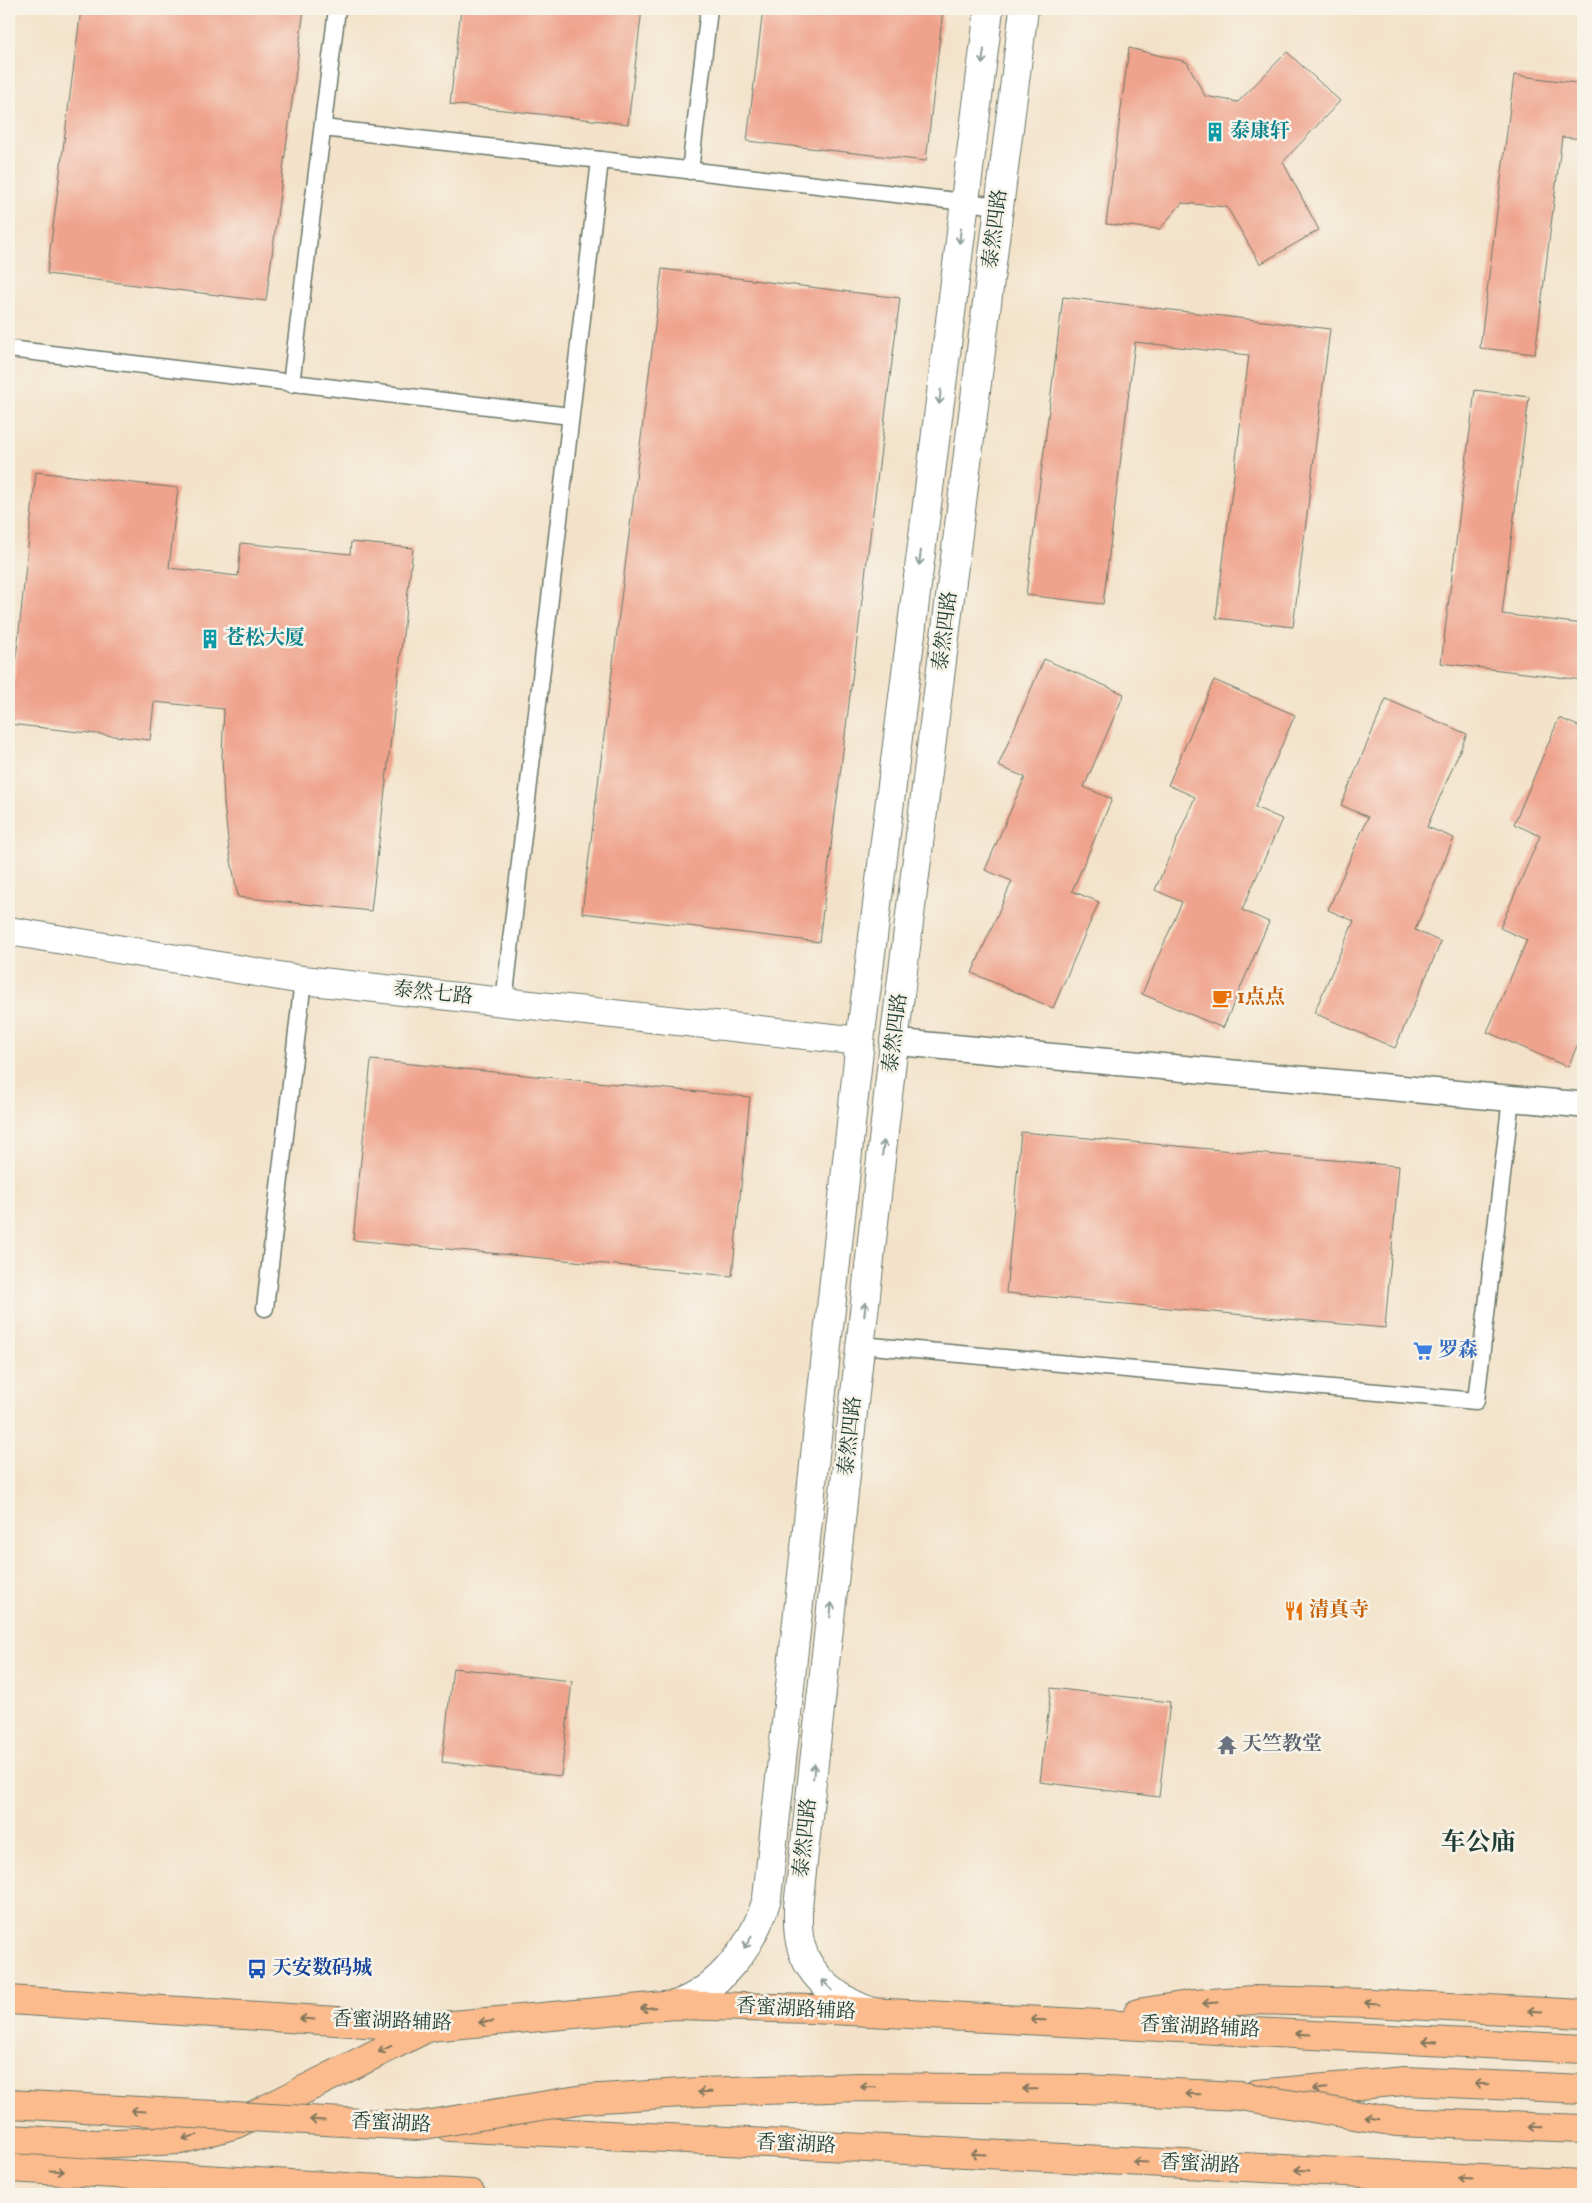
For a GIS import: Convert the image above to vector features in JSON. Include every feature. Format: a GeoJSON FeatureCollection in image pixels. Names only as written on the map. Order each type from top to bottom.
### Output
{"type":"FeatureCollection","features":[{"type":"Feature","properties":{"kind":"main road","name":"香蜜湖路辅路"},"geometry":{"type":"LineString","coordinates":[[9,2000],[429,2027],[675,2005],[811,2009],[1583,2049]]}},
{"type":"Feature","properties":{"kind":"main road"},"geometry":{"type":"LineString","coordinates":[[1087,2022],[1194,2004],[1254,2000],[1370,2002],[1583,2014]]}},
{"type":"Feature","properties":{"kind":"main road"},"geometry":{"type":"LineString","coordinates":[[9,2139],[96,2144],[180,2140],[236,2124],[429,2027]]}},
{"type":"Feature","properties":{"kind":"main road"},"geometry":{"type":"LineString","coordinates":[[1241,2096],[1404,2081],[1583,2088]]}},
{"type":"Feature","properties":{"kind":"main road"},"geometry":{"type":"LineString","coordinates":[[418,2126],[584,2100],[708,2092],[860,2087],[1083,2089],[1241,2096],[1396,2122],[1583,2129]]}},
{"type":"Feature","properties":{"kind":"main road","name":"香蜜湖路"},"geometry":{"type":"LineString","coordinates":[[9,2104],[1583,2184]]}},
{"type":"Feature","properties":{"kind":"main road"},"geometry":{"type":"LineString","coordinates":[[9,2168],[471,2194]]}},
{"type":"Feature","properties":{"kind":"street","name":"泰然四路"},"geometry":{"type":"LineString","coordinates":[[675,2005],[704,1990],[735,1959],[753,1935],[767,1898],[860,1040],[989,9]]}},
{"type":"Feature","properties":{"kind":"street","name":"泰然四路"},"geometry":{"type":"LineString","coordinates":[[885,2014],[853,2004],[825,1984],[807,1962],[798,1932],[798,1907],[894,1042],[1024,9]]}},
{"type":"Feature","properties":{"kind":"street","name":"泰然七路"},"geometry":{"type":"LineString","coordinates":[[9,931],[303,980],[860,1040]]}},
{"type":"Feature","properties":{"kind":"street"},"geometry":{"type":"LineString","coordinates":[[894,1042],[1583,1104]]}},
{"type":"Feature","properties":{"kind":"lane"},"geometry":{"type":"LineString","coordinates":[[291,384],[337,9]]}},
{"type":"Feature","properties":{"kind":"lane"},"geometry":{"type":"LineString","coordinates":[[690,171],[709,9]]}},
{"type":"Feature","properties":{"kind":"lane"},"geometry":{"type":"LineString","coordinates":[[322,128],[999,206]]}},
{"type":"Feature","properties":{"kind":"lane"},"geometry":{"type":"LineString","coordinates":[[504,1002],[600,160]]}},
{"type":"Feature","properties":{"kind":"lane"},"geometry":{"type":"LineString","coordinates":[[9,349],[570,416]]}},
{"type":"Feature","properties":{"kind":"lane"},"geometry":{"type":"LineString","coordinates":[[266,1308],[303,980]]}},
{"type":"Feature","properties":{"kind":"lane"},"geometry":{"type":"LineString","coordinates":[[861,1345],[1476,1401],[1511,1098]]}},
{"type":"Feature","properties":{"kind":"building"},"geometry":{"type":"Polygon","coordinates":[[[81,9],[304,9],[266,301],[47,274],[81,9]]]}},
{"type":"Feature","properties":{"kind":"building"},"geometry":{"type":"Polygon","coordinates":[[[461,9],[642,9],[628,124],[450,104],[461,9]]]}},
{"type":"Feature","properties":{"kind":"building"},"geometry":{"type":"Polygon","coordinates":[[[763,9],[943,9],[926,161],[747,141],[763,9]]]}},
{"type":"Feature","properties":{"kind":"building","name":"泰康轩"},"geometry":{"type":"Polygon","coordinates":[[[1129,48],[1187,62],[1205,96],[1238,102],[1287,52],[1340,101],[1283,162],[1319,230],[1260,264],[1227,207],[1182,203],[1160,229],[1106,224],[1129,48]]]}},
{"type":"Feature","properties":{"kind":"building"},"geometry":{"type":"Polygon","coordinates":[[[1514,75],[1583,84],[1583,139],[1562,137],[1535,354],[1480,348],[1514,75]]]}},
{"type":"Feature","properties":{"kind":"building"},"geometry":{"type":"Polygon","coordinates":[[[662,269],[900,298],[819,942],[582,913],[662,269]]]}},
{"type":"Feature","properties":{"kind":"building"},"geometry":{"type":"Polygon","coordinates":[[[1063,297],[1330,329],[1293,627],[1216,618],[1249,355],[1135,342],[1103,604],[1026,595],[1063,297]]]}},
{"type":"Feature","properties":{"kind":"building"},"geometry":{"type":"Polygon","coordinates":[[[1475,390],[1529,397],[1502,614],[1583,624],[1583,680],[1441,663],[1475,390]]]}},
{"type":"Feature","properties":{"kind":"building","name":"苍松大厦"},"geometry":{"type":"Polygon","coordinates":[[[36,472],[178,488],[169,568],[238,576],[241,543],[350,554],[351,542],[413,548],[371,911],[238,897],[229,850],[224,803],[222,756],[224,709],[154,702],[150,740],[9,724],[36,472]]]}},
{"type":"Feature","properties":{"kind":"building"},"geometry":{"type":"Polygon","coordinates":[[[1044,659],[1124,694],[1084,787],[1112,799],[1072,891],[1099,902],[1053,1008],[972,973],[1012,881],[985,870],[1025,777],[998,766],[1044,659]]]}},
{"type":"Feature","properties":{"kind":"building"},"geometry":{"type":"Polygon","coordinates":[[[1214,680],[1295,715],[1255,807],[1282,819],[1242,910],[1269,922],[1223,1028],[1142,994],[1182,902],[1155,890],[1195,797],[1168,785],[1214,680]]]}},
{"type":"Feature","properties":{"kind":"building"},"geometry":{"type":"Polygon","coordinates":[[[1386,699],[1467,734],[1427,827],[1454,838],[1415,930],[1441,942],[1395,1048],[1314,1013],[1354,921],[1328,910],[1368,817],[1341,805],[1386,699]]]}},
{"type":"Feature","properties":{"kind":"building"},"geometry":{"type":"Polygon","coordinates":[[[1559,718],[1583,728],[1583,1032],[1568,1067],[1487,1032],[1527,940],[1500,928],[1540,836],[1514,824],[1559,718]]]}},
{"type":"Feature","properties":{"kind":"building"},"geometry":{"type":"Polygon","coordinates":[[[371,1060],[750,1097],[732,1276],[353,1240],[371,1060]]]}},
{"type":"Feature","properties":{"kind":"building"},"geometry":{"type":"Polygon","coordinates":[[[1021,1132],[1399,1166],[1385,1328],[1006,1293],[1021,1132]]]}},
{"type":"Feature","properties":{"kind":"building"},"geometry":{"type":"Polygon","coordinates":[[[453,1668],[572,1681],[561,1776],[442,1762],[453,1668]]]}},
{"type":"Feature","properties":{"kind":"building"},"geometry":{"type":"Polygon","coordinates":[[[1051,1688],[1170,1702],[1159,1797],[1040,1782],[1051,1688]]]}},
{"type":"Feature","properties":{"kind":"place","name":"泰康轩"},"geometry":{"type":"Point","coordinates":[1215,132]}},
{"type":"Feature","properties":{"kind":"place","name":"苍松大厦"},"geometry":{"type":"Point","coordinates":[210,639]}},
{"type":"Feature","properties":{"kind":"place","name":"1点点"},"geometry":{"type":"Point","coordinates":[1222,998]}},
{"type":"Feature","properties":{"kind":"place","name":"罗森"},"geometry":{"type":"Point","coordinates":[1423,1351]}},
{"type":"Feature","properties":{"kind":"place","name":"清真寺"},"geometry":{"type":"Point","coordinates":[1294,1611]}},
{"type":"Feature","properties":{"kind":"place","name":"天竺教堂"},"geometry":{"type":"Point","coordinates":[1227,1745]}},
{"type":"Feature","properties":{"kind":"place","name":"天安数码城"},"geometry":{"type":"Point","coordinates":[257,1969]}},
{"type":"Feature","properties":{"kind":"district","name":"车公庙"},"geometry":{"type":"Point","coordinates":[1478,1843]}}]}
